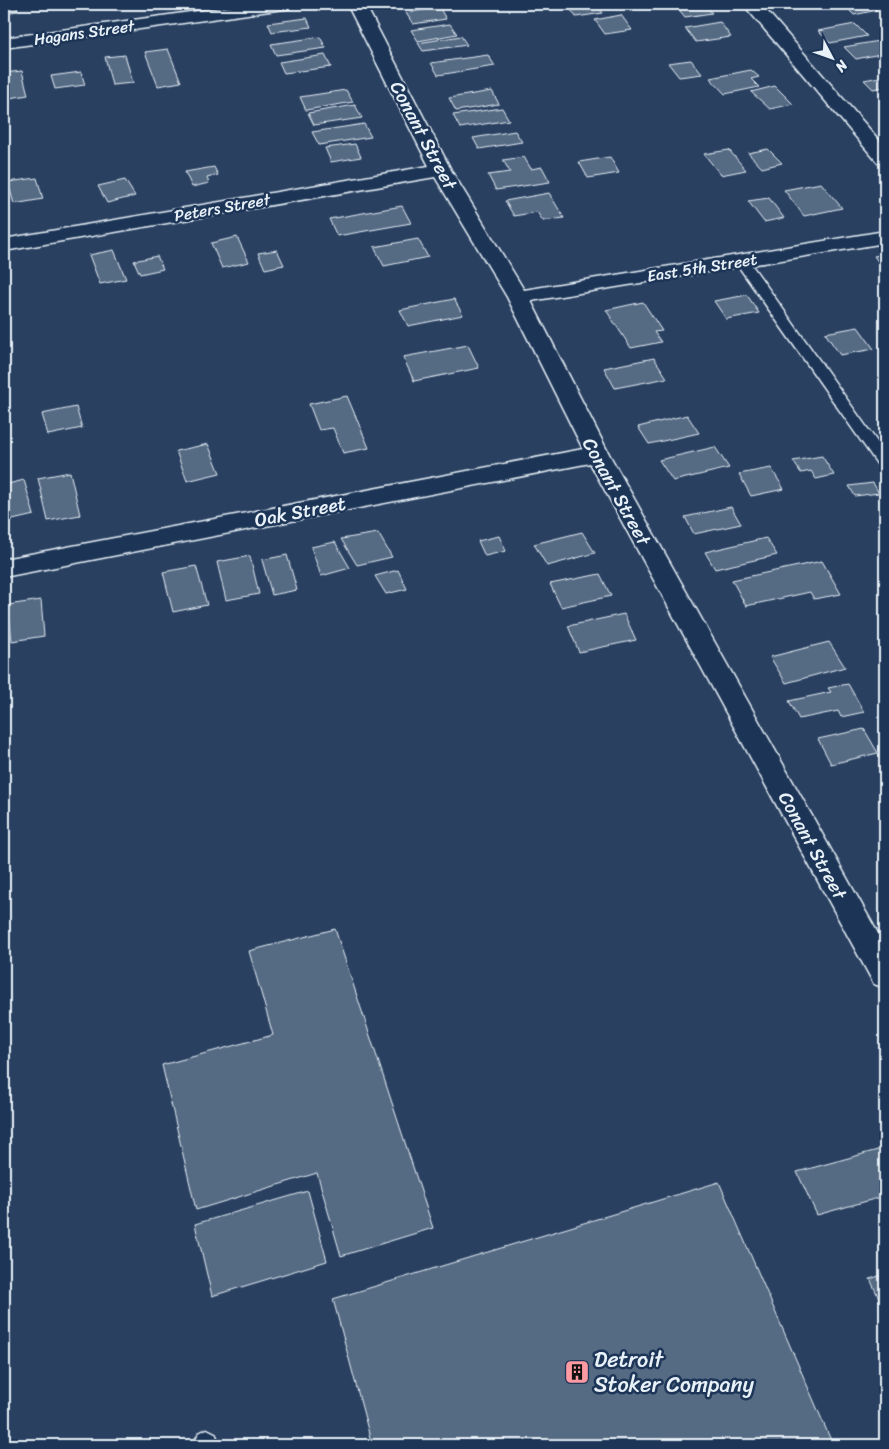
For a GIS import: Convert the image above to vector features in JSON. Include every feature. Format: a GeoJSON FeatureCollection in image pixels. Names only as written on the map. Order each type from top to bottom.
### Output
{"type":"FeatureCollection","features":[{"type":"Feature","properties":{"kind":"street","name":"Hagans Street"},"geometry":{"type":"LineString","coordinates":[[4,43],[284,4]]}},
{"type":"Feature","properties":{"kind":"street","name":"Conant Street"},"geometry":{"type":"LineString","coordinates":[[356,4],[441,170],[518,297],[596,454],[885,975]]}},
{"type":"Feature","properties":{"kind":"street"},"geometry":{"type":"LineString","coordinates":[[752,4],[885,159]]}},
{"type":"Feature","properties":{"kind":"street","name":"Peters Street"},"geometry":{"type":"LineString","coordinates":[[4,244],[441,170]]}},
{"type":"Feature","properties":{"kind":"street","name":"East 5th Street"},"geometry":{"type":"LineString","coordinates":[[518,297],[885,237]]}},
{"type":"Feature","properties":{"kind":"street","name":"Oak Street"},"geometry":{"type":"LineString","coordinates":[[4,568],[596,454]]}},
{"type":"Feature","properties":{"kind":"lane"},"geometry":{"type":"LineString","coordinates":[[741,260],[885,464]]}},
{"type":"Feature","properties":{"kind":"building"},"geometry":{"type":"Polygon","coordinates":[[[4,4],[16,4],[18,11],[4,13],[4,4]]]}},
{"type":"Feature","properties":{"kind":"building"},"geometry":{"type":"Polygon","coordinates":[[[394,4],[431,4],[397,9],[394,4]]]}},
{"type":"Feature","properties":{"kind":"building"},"geometry":{"type":"Polygon","coordinates":[[[567,4],[596,4],[603,13],[576,17],[567,4]]]}},
{"type":"Feature","properties":{"kind":"building"},"geometry":{"type":"Polygon","coordinates":[[[704,4],[712,13],[685,17],[676,6],[704,4]]]}},
{"type":"Feature","properties":{"kind":"building"},"geometry":{"type":"Polygon","coordinates":[[[870,4],[877,10],[854,15],[844,5],[870,4]]]}},
{"type":"Feature","properties":{"kind":"building"},"geometry":{"type":"Polygon","coordinates":[[[439,7],[446,19],[413,24],[406,13],[439,7]]]}},
{"type":"Feature","properties":{"kind":"building"},"geometry":{"type":"Polygon","coordinates":[[[621,15],[632,30],[605,34],[595,20],[621,15]]]}},
{"type":"Feature","properties":{"kind":"building"},"geometry":{"type":"Polygon","coordinates":[[[307,18],[311,27],[272,32],[268,23],[307,18]]]}},
{"type":"Feature","properties":{"kind":"building"},"geometry":{"type":"Polygon","coordinates":[[[720,22],[731,37],[696,42],[685,28],[720,22]]]}},
{"type":"Feature","properties":{"kind":"building"},"geometry":{"type":"Polygon","coordinates":[[[450,24],[457,34],[418,41],[411,30],[450,24]]]}},
{"type":"Feature","properties":{"kind":"building"},"geometry":{"type":"Polygon","coordinates":[[[855,24],[867,36],[830,43],[818,31],[855,24]]]}},
{"type":"Feature","properties":{"kind":"building"},"geometry":{"type":"Polygon","coordinates":[[[461,36],[467,45],[423,51],[418,43],[461,36]]]}},
{"type":"Feature","properties":{"kind":"building"},"geometry":{"type":"Polygon","coordinates":[[[320,37],[326,48],[276,55],[271,44],[320,37]]]}},
{"type":"Feature","properties":{"kind":"building"},"geometry":{"type":"Polygon","coordinates":[[[885,40],[885,53],[856,59],[844,47],[885,40]]]}},
{"type":"Feature","properties":{"kind":"building"},"geometry":{"type":"Polygon","coordinates":[[[168,49],[181,82],[158,86],[145,52],[168,49]]]}},
{"type":"Feature","properties":{"kind":"building"},"geometry":{"type":"Polygon","coordinates":[[[125,55],[133,83],[112,85],[105,57],[125,55]]]}},
{"type":"Feature","properties":{"kind":"building"},"geometry":{"type":"Polygon","coordinates":[[[325,55],[331,67],[284,73],[279,62],[325,55]]]}},
{"type":"Feature","properties":{"kind":"building"},"geometry":{"type":"Polygon","coordinates":[[[488,55],[495,66],[438,75],[431,63],[488,55]]]}},
{"type":"Feature","properties":{"kind":"building"},"geometry":{"type":"Polygon","coordinates":[[[691,60],[702,74],[679,77],[668,63],[691,60]]]}},
{"type":"Feature","properties":{"kind":"building"},"geometry":{"type":"Polygon","coordinates":[[[751,70],[759,77],[751,79],[759,87],[725,94],[710,78],[751,70]]]}},
{"type":"Feature","properties":{"kind":"building"},"geometry":{"type":"Polygon","coordinates":[[[22,71],[28,95],[4,99],[4,73],[22,71]]]}},
{"type":"Feature","properties":{"kind":"building"},"geometry":{"type":"Polygon","coordinates":[[[81,72],[85,85],[55,89],[51,76],[81,72]]]}},
{"type":"Feature","properties":{"kind":"building"},"geometry":{"type":"Polygon","coordinates":[[[885,76],[885,87],[873,89],[864,80],[885,76]]]}},
{"type":"Feature","properties":{"kind":"building"},"geometry":{"type":"Polygon","coordinates":[[[775,86],[793,104],[770,109],[751,92],[775,86]]]}},
{"type":"Feature","properties":{"kind":"building"},"geometry":{"type":"Polygon","coordinates":[[[346,90],[353,102],[306,110],[300,97],[346,90]]]}},
{"type":"Feature","properties":{"kind":"building"},"geometry":{"type":"Polygon","coordinates":[[[492,91],[499,104],[456,111],[449,98],[492,91]]]}},
{"type":"Feature","properties":{"kind":"building"},"geometry":{"type":"Polygon","coordinates":[[[355,105],[362,118],[314,125],[308,113],[355,105]]]}},
{"type":"Feature","properties":{"kind":"building"},"geometry":{"type":"Polygon","coordinates":[[[502,108],[509,120],[460,128],[453,115],[502,108]]]}},
{"type":"Feature","properties":{"kind":"building"},"geometry":{"type":"Polygon","coordinates":[[[364,124],[371,137],[319,145],[312,132],[364,124]]]}},
{"type":"Feature","properties":{"kind":"building"},"geometry":{"type":"Polygon","coordinates":[[[515,131],[522,142],[479,149],[473,138],[515,131]]]}},
{"type":"Feature","properties":{"kind":"building"},"geometry":{"type":"Polygon","coordinates":[[[355,144],[361,157],[331,162],[325,148],[355,144]]]}},
{"type":"Feature","properties":{"kind":"building"},"geometry":{"type":"Polygon","coordinates":[[[768,149],[782,163],[762,168],[748,153],[768,149]]]}},
{"type":"Feature","properties":{"kind":"building"},"geometry":{"type":"Polygon","coordinates":[[[729,150],[746,170],[721,175],[704,154],[729,150]]]}},
{"type":"Feature","properties":{"kind":"building"},"geometry":{"type":"Polygon","coordinates":[[[524,157],[531,169],[542,167],[550,182],[496,190],[488,175],[510,172],[503,160],[524,157]]]}},
{"type":"Feature","properties":{"kind":"building"},"geometry":{"type":"Polygon","coordinates":[[[610,157],[619,173],[588,178],[579,162],[610,157]]]}},
{"type":"Feature","properties":{"kind":"building"},"geometry":{"type":"Polygon","coordinates":[[[214,167],[218,175],[207,178],[209,183],[192,187],[185,172],[214,167]]]}},
{"type":"Feature","properties":{"kind":"building"},"geometry":{"type":"Polygon","coordinates":[[[37,178],[43,199],[14,204],[8,182],[37,178]]]}},
{"type":"Feature","properties":{"kind":"building"},"geometry":{"type":"Polygon","coordinates":[[[125,180],[135,196],[107,203],[98,186],[125,180]]]}},
{"type":"Feature","properties":{"kind":"building"},"geometry":{"type":"Polygon","coordinates":[[[821,183],[842,208],[804,216],[784,190],[821,183]]]}},
{"type":"Feature","properties":{"kind":"building"},"geometry":{"type":"Polygon","coordinates":[[[549,193],[564,218],[543,221],[537,212],[514,216],[505,201],[549,193]]]}},
{"type":"Feature","properties":{"kind":"building"},"geometry":{"type":"Polygon","coordinates":[[[769,198],[784,218],[764,222],[748,201],[769,198]]]}},
{"type":"Feature","properties":{"kind":"building"},"geometry":{"type":"Polygon","coordinates":[[[402,206],[411,223],[337,236],[329,219],[402,206]]]}},
{"type":"Feature","properties":{"kind":"building"},"geometry":{"type":"Polygon","coordinates":[[[237,237],[249,262],[222,268],[211,243],[237,237]]]}},
{"type":"Feature","properties":{"kind":"building"},"geometry":{"type":"Polygon","coordinates":[[[418,239],[428,257],[384,266],[374,247],[418,239]]]}},
{"type":"Feature","properties":{"kind":"building"},"geometry":{"type":"Polygon","coordinates":[[[114,250],[126,279],[100,284],[89,255],[114,250]]]}},
{"type":"Feature","properties":{"kind":"building"},"geometry":{"type":"Polygon","coordinates":[[[277,250],[284,265],[265,269],[258,253],[277,250]]]}},
{"type":"Feature","properties":{"kind":"building"},"geometry":{"type":"Polygon","coordinates":[[[885,254],[885,271],[874,256],[885,254]]]}},
{"type":"Feature","properties":{"kind":"building"},"geometry":{"type":"Polygon","coordinates":[[[157,256],[163,269],[140,274],[134,261],[157,256]]]}},
{"type":"Feature","properties":{"kind":"building"},"geometry":{"type":"Polygon","coordinates":[[[747,295],[759,313],[726,319],[714,301],[747,295]]]}},
{"type":"Feature","properties":{"kind":"building"},"geometry":{"type":"Polygon","coordinates":[[[454,299],[463,315],[408,326],[400,310],[454,299]]]}},
{"type":"Feature","properties":{"kind":"building"},"geometry":{"type":"Polygon","coordinates":[[[643,302],[662,331],[654,332],[661,342],[631,348],[606,310],[643,302]]]}},
{"type":"Feature","properties":{"kind":"building"},"geometry":{"type":"Polygon","coordinates":[[[858,327],[874,349],[840,355],[825,333],[858,327]]]}},
{"type":"Feature","properties":{"kind":"building"},"geometry":{"type":"Polygon","coordinates":[[[468,345],[479,368],[414,381],[403,357],[468,345]]]}},
{"type":"Feature","properties":{"kind":"building"},"geometry":{"type":"Polygon","coordinates":[[[654,358],[667,378],[615,388],[604,368],[654,358]]]}},
{"type":"Feature","properties":{"kind":"building"},"geometry":{"type":"Polygon","coordinates":[[[347,396],[369,448],[343,453],[333,428],[319,430],[309,404],[347,396]]]}},
{"type":"Feature","properties":{"kind":"building"},"geometry":{"type":"Polygon","coordinates":[[[76,407],[82,428],[48,435],[42,414],[76,407]]]}},
{"type":"Feature","properties":{"kind":"building"},"geometry":{"type":"Polygon","coordinates":[[[687,415],[699,433],[649,444],[638,427],[687,415]]]}},
{"type":"Feature","properties":{"kind":"building"},"geometry":{"type":"Polygon","coordinates":[[[208,444],[220,473],[187,481],[176,451],[208,444]]]}},
{"type":"Feature","properties":{"kind":"building"},"geometry":{"type":"Polygon","coordinates":[[[715,447],[729,468],[673,481],[659,460],[715,447]]]}},
{"type":"Feature","properties":{"kind":"building"},"geometry":{"type":"Polygon","coordinates":[[[822,456],[834,475],[816,479],[811,471],[801,473],[793,461],[822,456]]]}},
{"type":"Feature","properties":{"kind":"building"},"geometry":{"type":"Polygon","coordinates":[[[771,468],[784,489],[751,496],[739,474],[771,468]]]}},
{"type":"Feature","properties":{"kind":"building"},"geometry":{"type":"Polygon","coordinates":[[[70,472],[80,515],[48,521],[38,478],[70,472]]]}},
{"type":"Feature","properties":{"kind":"building"},"geometry":{"type":"Polygon","coordinates":[[[24,480],[34,515],[4,522],[4,485],[24,480]]]}},
{"type":"Feature","properties":{"kind":"building"},"geometry":{"type":"Polygon","coordinates":[[[873,483],[879,493],[855,496],[849,486],[873,483]]]}},
{"type":"Feature","properties":{"kind":"building"},"geometry":{"type":"Polygon","coordinates":[[[731,507],[741,524],[694,534],[685,517],[731,507]]]}},
{"type":"Feature","properties":{"kind":"building"},"geometry":{"type":"Polygon","coordinates":[[[582,532],[595,553],[547,566],[534,544],[582,532]]]}},
{"type":"Feature","properties":{"kind":"building"},"geometry":{"type":"Polygon","coordinates":[[[378,533],[392,557],[357,565],[341,539],[378,533]]]}},
{"type":"Feature","properties":{"kind":"building"},"geometry":{"type":"Polygon","coordinates":[[[499,536],[506,551],[485,556],[478,541],[499,536]]]}},
{"type":"Feature","properties":{"kind":"building"},"geometry":{"type":"Polygon","coordinates":[[[766,538],[777,555],[715,569],[705,552],[766,538]]]}},
{"type":"Feature","properties":{"kind":"building"},"geometry":{"type":"Polygon","coordinates":[[[335,542],[350,568],[321,576],[311,547],[335,542]]]}},
{"type":"Feature","properties":{"kind":"building"},"geometry":{"type":"Polygon","coordinates":[[[287,555],[297,590],[272,595],[262,560],[287,555]]]}},
{"type":"Feature","properties":{"kind":"building"},"geometry":{"type":"Polygon","coordinates":[[[250,556],[259,594],[226,600],[217,562],[250,556]]]}},
{"type":"Feature","properties":{"kind":"building"},"geometry":{"type":"Polygon","coordinates":[[[822,561],[841,594],[814,599],[810,592],[746,606],[732,580],[822,561]]]}},
{"type":"Feature","properties":{"kind":"building"},"geometry":{"type":"Polygon","coordinates":[[[196,566],[207,605],[173,612],[163,572],[196,566]]]}},
{"type":"Feature","properties":{"kind":"building"},"geometry":{"type":"Polygon","coordinates":[[[398,570],[407,589],[386,594],[375,576],[398,570]]]}},
{"type":"Feature","properties":{"kind":"building"},"geometry":{"type":"Polygon","coordinates":[[[600,574],[611,596],[561,607],[550,584],[600,574]]]}},
{"type":"Feature","properties":{"kind":"building"},"geometry":{"type":"Polygon","coordinates":[[[41,600],[44,636],[12,641],[8,605],[41,600]]]}},
{"type":"Feature","properties":{"kind":"building"},"geometry":{"type":"Polygon","coordinates":[[[624,614],[636,640],[579,652],[568,626],[624,614]]]}},
{"type":"Feature","properties":{"kind":"building"},"geometry":{"type":"Polygon","coordinates":[[[829,642],[845,667],[786,683],[770,657],[829,642]]]}},
{"type":"Feature","properties":{"kind":"building"},"geometry":{"type":"Polygon","coordinates":[[[848,684],[864,712],[841,717],[838,711],[799,719],[789,701],[831,692],[828,688],[848,684]]]}},
{"type":"Feature","properties":{"kind":"building"},"geometry":{"type":"Polygon","coordinates":[[[864,729],[878,753],[831,764],[818,739],[864,729]]]}},
{"type":"Feature","properties":{"kind":"building"},"geometry":{"type":"Polygon","coordinates":[[[335,929],[433,1228],[341,1256],[317,1173],[196,1210],[162,1065],[273,1035],[249,951],[335,929]]]}},
{"type":"Feature","properties":{"kind":"building"},"geometry":{"type":"Polygon","coordinates":[[[885,1148],[885,1196],[817,1215],[797,1172],[885,1148]]]}},
{"type":"Feature","properties":{"kind":"building","name":"Detroit Stoker Company"},"geometry":{"type":"Polygon","coordinates":[[[719,1182],[833,1445],[372,1445],[333,1299],[719,1182]]]}},
{"type":"Feature","properties":{"kind":"building"},"geometry":{"type":"Polygon","coordinates":[[[308,1191],[327,1261],[212,1296],[195,1224],[308,1191]]]}},
{"type":"Feature","properties":{"kind":"building"},"geometry":{"type":"Polygon","coordinates":[[[885,1274],[885,1311],[870,1279],[885,1274]]]}},
{"type":"Feature","properties":{"kind":"place","name":"Detroit Stoker Company"},"geometry":{"type":"Point","coordinates":[577,1372]}}]}
